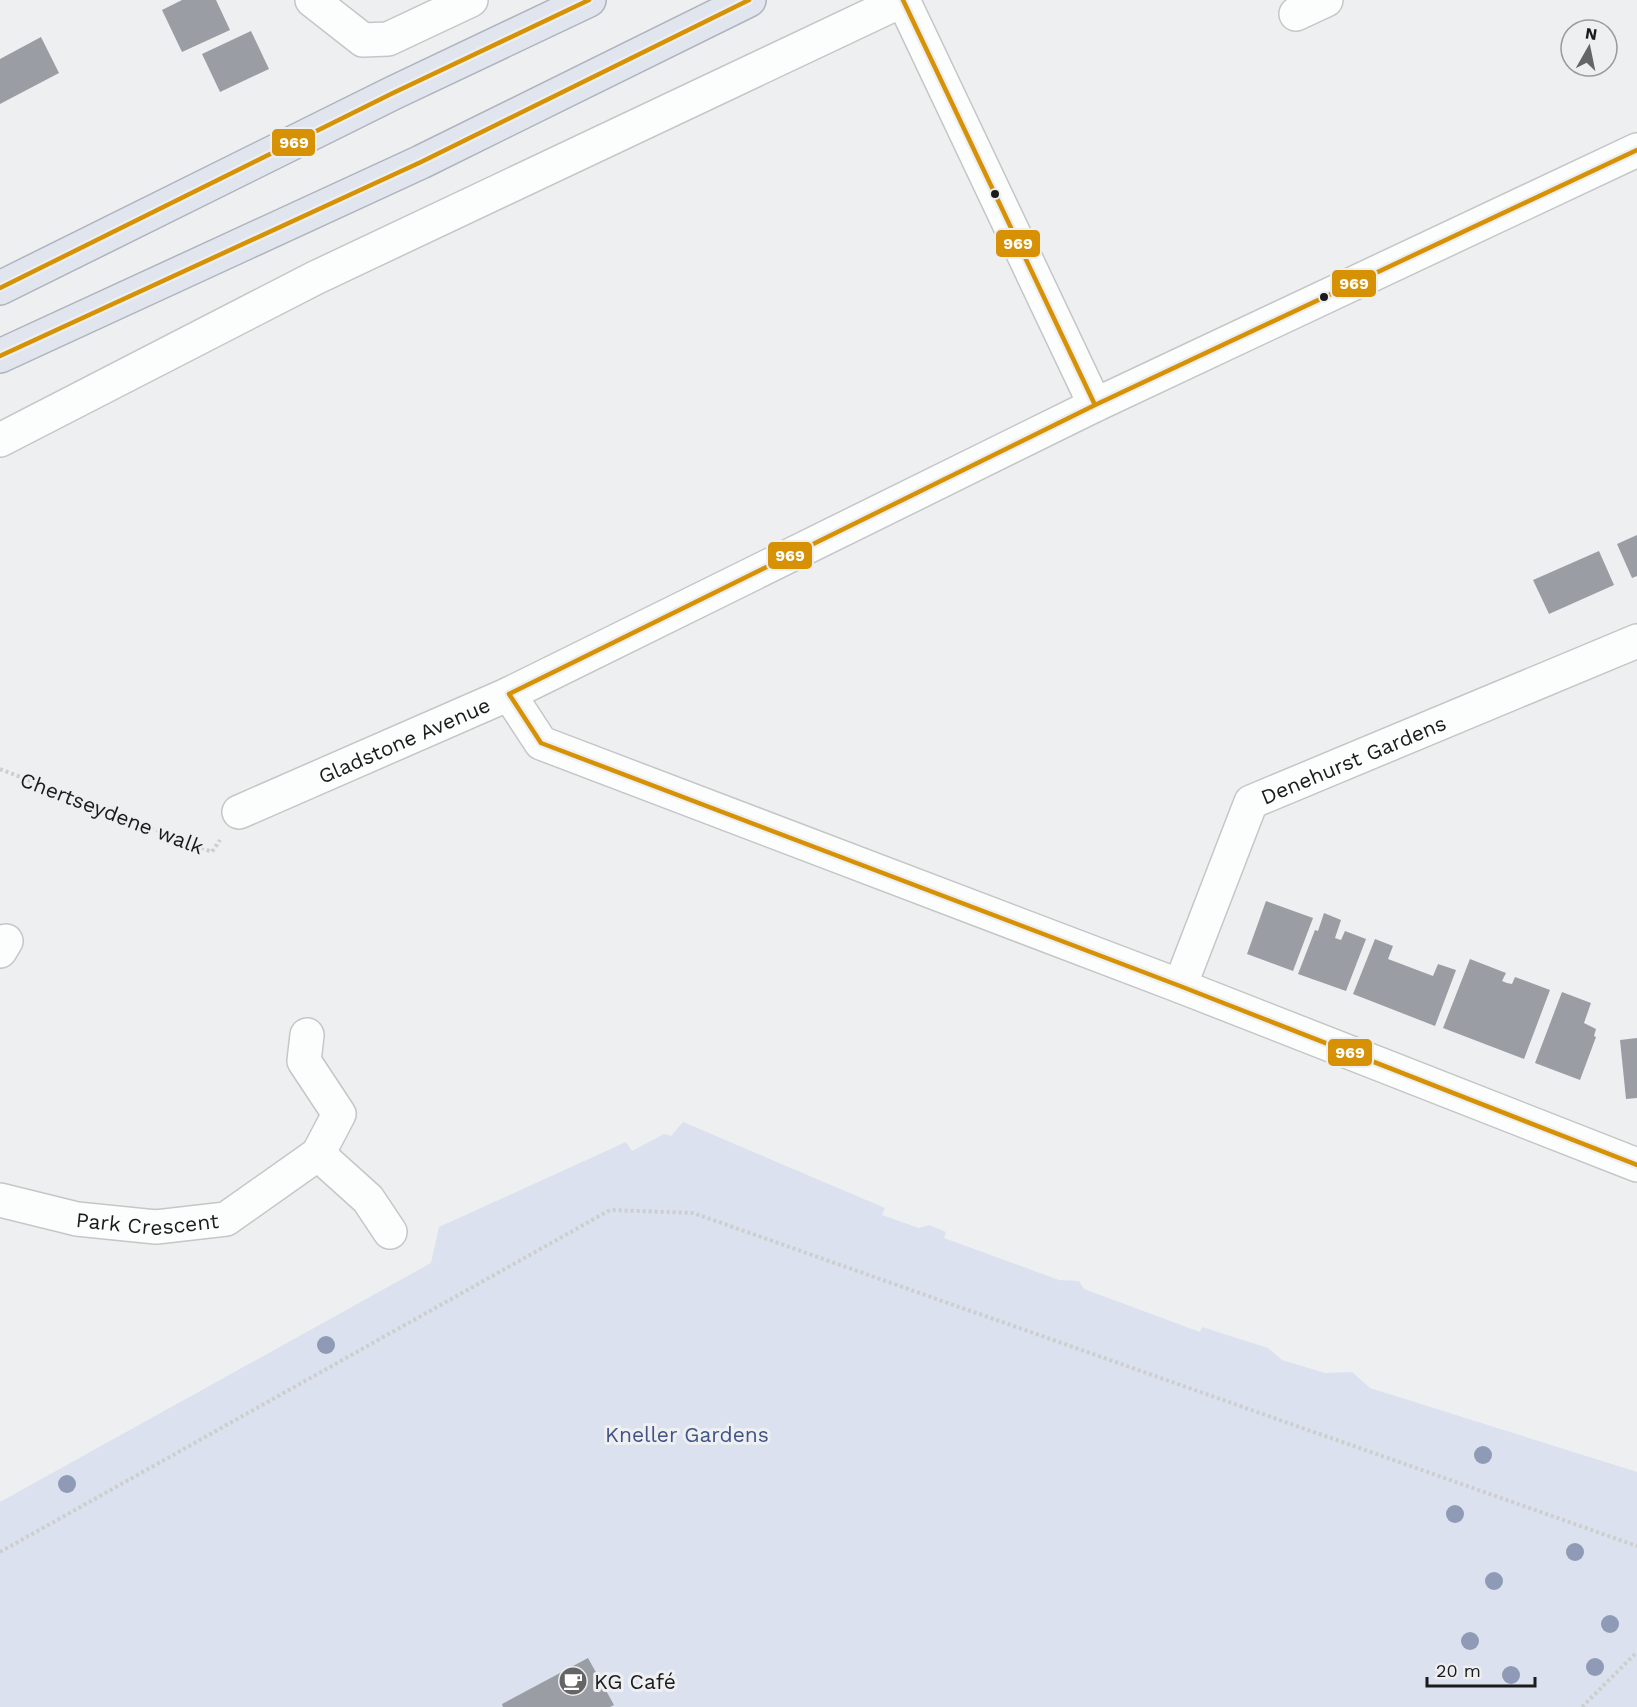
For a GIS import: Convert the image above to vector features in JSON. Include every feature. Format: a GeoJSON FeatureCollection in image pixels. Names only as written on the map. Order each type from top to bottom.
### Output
{"type":"FeatureCollection","features":[{"type":"Feature","properties":{"kind":"highway"},"geometry":{"type":"LineString","coordinates":[[0,288],[393,93],[590,0]]}},
{"type":"Feature","properties":{"kind":"highway"},"geometry":{"type":"LineString","coordinates":[[0,356],[421,162],[749,0]]}},
{"type":"Feature","properties":{"kind":"street"},"geometry":{"type":"LineString","coordinates":[[312,0],[363,40],[388,39],[471,0]]}},
{"type":"Feature","properties":{"kind":"street"},"geometry":{"type":"LineString","coordinates":[[0,440],[315,278],[903,0],[1095,405]]}},
{"type":"Feature","properties":{"kind":"street"},"geometry":{"type":"LineString","coordinates":[[1296,14],[1326,0]]}},
{"type":"Feature","properties":{"kind":"street","name":"Gladstone Avenue"},"geometry":{"type":"LineString","coordinates":[[238,812],[509,694],[1095,405],[1637,150]]}},
{"type":"Feature","properties":{"kind":"street","name":"Denehurst Gardens"},"geometry":{"type":"LineString","coordinates":[[1180,986],[1251,802],[1637,641]]}},
{"type":"Feature","properties":{"kind":"street"},"geometry":{"type":"LineString","coordinates":[[509,694],[541,743],[1180,986],[1637,1166]]}},
{"type":"Feature","properties":{"kind":"street"},"geometry":{"type":"LineString","coordinates":[[307,1035],[304,1061],[339,1114],[318,1154],[368,1199],[390,1232]]}},
{"type":"Feature","properties":{"kind":"street","name":"Park Crescent"},"geometry":{"type":"LineString","coordinates":[[0,1200],[77,1219],[156,1227],[226,1219],[318,1154]]}},
{"type":"Feature","properties":{"kind":"path","name":"Chertseydene walk"},"geometry":{"type":"LineString","coordinates":[[0,769],[212,852],[238,812]]}},
{"type":"Feature","properties":{"kind":"path"},"geometry":{"type":"LineString","coordinates":[[0,1552],[610,1210],[693,1213],[1637,1546]]}},
{"type":"Feature","properties":{"kind":"path"},"geometry":{"type":"LineString","coordinates":[[1582,1707],[1637,1652]]}},
{"type":"Feature","properties":{"kind":"green space","name":"Kneller Gardens"},"geometry":{"type":"Polygon","coordinates":[[[683,1122],[885,1208],[882,1215],[919,1228],[929,1225],[946,1232],[944,1238],[1059,1280],[1079,1281],[1084,1289],[1200,1332],[1202,1327],[1268,1348],[1282,1360],[1325,1373],[1352,1372],[1370,1388],[1637,1472],[1637,1707],[0,1707],[0,1502],[431,1263],[439,1227],[626,1142],[632,1151],[664,1134],[671,1136],[683,1122]]]}},
{"type":"Feature","properties":{"kind":"building"},"geometry":{"type":"Polygon","coordinates":[[[182,0],[216,0],[230,30],[182,52],[162,10],[182,0]]]}},
{"type":"Feature","properties":{"kind":"building"},"geometry":{"type":"Polygon","coordinates":[[[251,31],[269,69],[220,92],[202,54],[251,31]]]}},
{"type":"Feature","properties":{"kind":"building"},"geometry":{"type":"Polygon","coordinates":[[[41,37],[59,73],[0,104],[0,59],[41,37]]]}},
{"type":"Feature","properties":{"kind":"building"},"geometry":{"type":"Polygon","coordinates":[[[1637,535],[1637,576],[1632,578],[1617,544],[1637,535]]]}},
{"type":"Feature","properties":{"kind":"building"},"geometry":{"type":"Polygon","coordinates":[[[1599,551],[1614,585],[1549,614],[1533,580],[1599,551]]]}},
{"type":"Feature","properties":{"kind":"building"},"geometry":{"type":"Polygon","coordinates":[[[1266,901],[1313,918],[1293,971],[1247,954],[1266,901]]]}},
{"type":"Feature","properties":{"kind":"building"},"geometry":{"type":"Polygon","coordinates":[[[1324,913],[1341,920],[1335,938],[1341,940],[1345,931],[1366,939],[1346,991],[1298,974],[1324,913]]]}},
{"type":"Feature","properties":{"kind":"building"},"geometry":{"type":"Polygon","coordinates":[[[1375,939],[1393,946],[1388,959],[1433,976],[1438,964],[1456,970],[1435,1026],[1353,994],[1375,939]]]}},
{"type":"Feature","properties":{"kind":"building"},"geometry":{"type":"Polygon","coordinates":[[[1470,959],[1506,973],[1502,981],[1507,983],[1512,984],[1515,977],[1550,990],[1524,1059],[1443,1028],[1470,959]]]}},
{"type":"Feature","properties":{"kind":"building"},"geometry":{"type":"Polygon","coordinates":[[[1562,992],[1591,1003],[1584,1023],[1596,1029],[1594,1036],[1596,1037],[1580,1080],[1535,1063],[1562,992]]]}},
{"type":"Feature","properties":{"kind":"building"},"geometry":{"type":"Polygon","coordinates":[[[1637,1038],[1637,1098],[1626,1099],[1620,1040],[1637,1038]]]}},
{"type":"Feature","properties":{"kind":"building","name":"KG Café"},"geometry":{"type":"Polygon","coordinates":[[[588,1658],[614,1705],[610,1707],[503,1707],[502,1704],[588,1658]]]}},
{"type":"Feature","properties":{"kind":"transit line","name":"969"},"geometry":{"type":"LineString","coordinates":[[0,288],[393,93],[589,0]]}},
{"type":"Feature","properties":{"kind":"transit line","name":"969"},"geometry":{"type":"LineString","coordinates":[[0,356],[421,162],[749,0]]}},
{"type":"Feature","properties":{"kind":"transit line","name":"969"},"geometry":{"type":"LineString","coordinates":[[903,0],[1095,405]]}},
{"type":"Feature","properties":{"kind":"transit line","name":"969"},"geometry":{"type":"LineString","coordinates":[[509,694],[1095,405],[1637,150]]}},
{"type":"Feature","properties":{"kind":"transit line","name":"969"},"geometry":{"type":"LineString","coordinates":[[509,694],[541,743],[1180,986],[1637,1165]]}},
{"type":"Feature","properties":{"kind":"place","name":"KG Café"},"geometry":{"type":"Point","coordinates":[573,1681]}}]}
